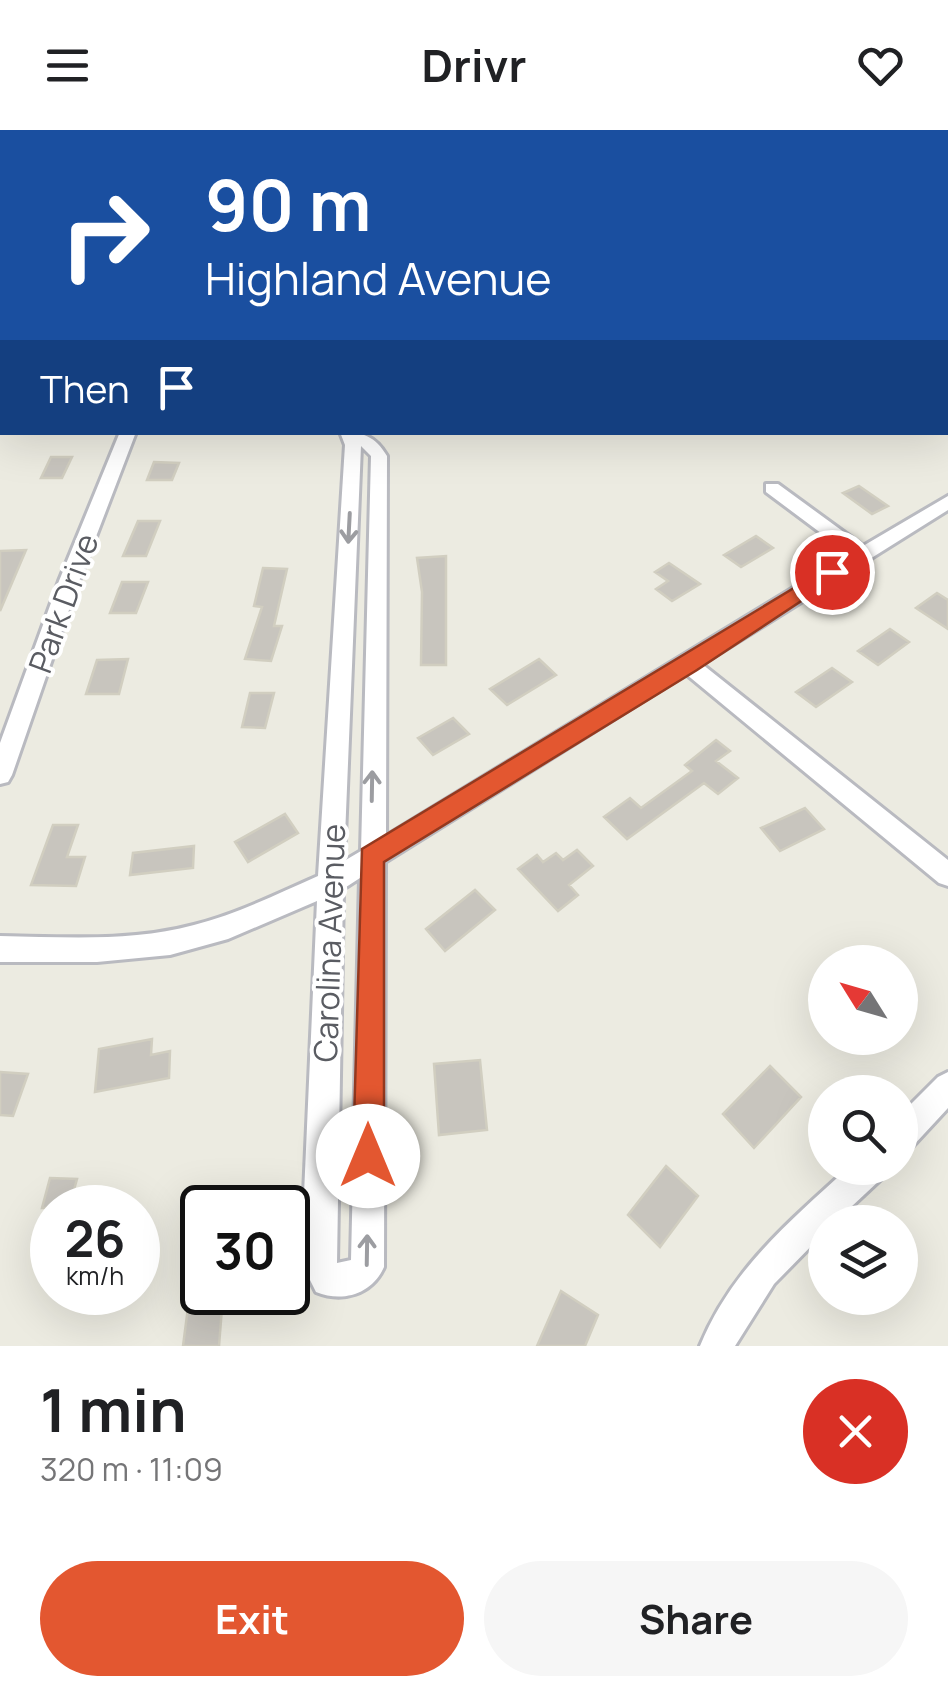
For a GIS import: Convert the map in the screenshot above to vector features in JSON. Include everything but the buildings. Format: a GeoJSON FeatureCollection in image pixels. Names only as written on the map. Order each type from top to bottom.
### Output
{"type":"FeatureCollection","features":[{"type":"Feature","properties":{"kind":"street","name":"Park Drive"},"geometry":{"type":"LineString","coordinates":[[0,775],[68,581],[127,435]]}},
{"type":"Feature","properties":{"kind":"street","name":"Carolina Avenue"},"geometry":{"type":"LineString","coordinates":[[350,435],[353,445],[330,883],[318,1262],[328,1280],[355,1278],[368,1268],[378,456],[373,446],[354,435]]}},
{"type":"Feature","properties":{"kind":"street"},"geometry":{"type":"LineString","coordinates":[[772,488],[860,553]]}},
{"type":"Feature","properties":{"kind":"street"},"geometry":{"type":"LineString","coordinates":[[0,950],[112,948],[189,939],[226,928],[330,883],[948,502]]}},
{"type":"Feature","properties":{"kind":"street"},"geometry":{"type":"LineString","coordinates":[[346,596],[376,594]]}},
{"type":"Feature","properties":{"kind":"street"},"geometry":{"type":"LineString","coordinates":[[689,664],[948,875]]}},
{"type":"Feature","properties":{"kind":"street"},"geometry":{"type":"LineString","coordinates":[[918,1118],[948,1086]]}},
{"type":"Feature","properties":{"kind":"street"},"geometry":{"type":"LineString","coordinates":[[717,1346],[734,1312],[770,1268],[853,1185]]}},
{"type":"Feature","properties":{"kind":"route"},"geometry":{"type":"LineString","coordinates":[[368,1156],[371,857],[689,664],[832,572]]}}]}
